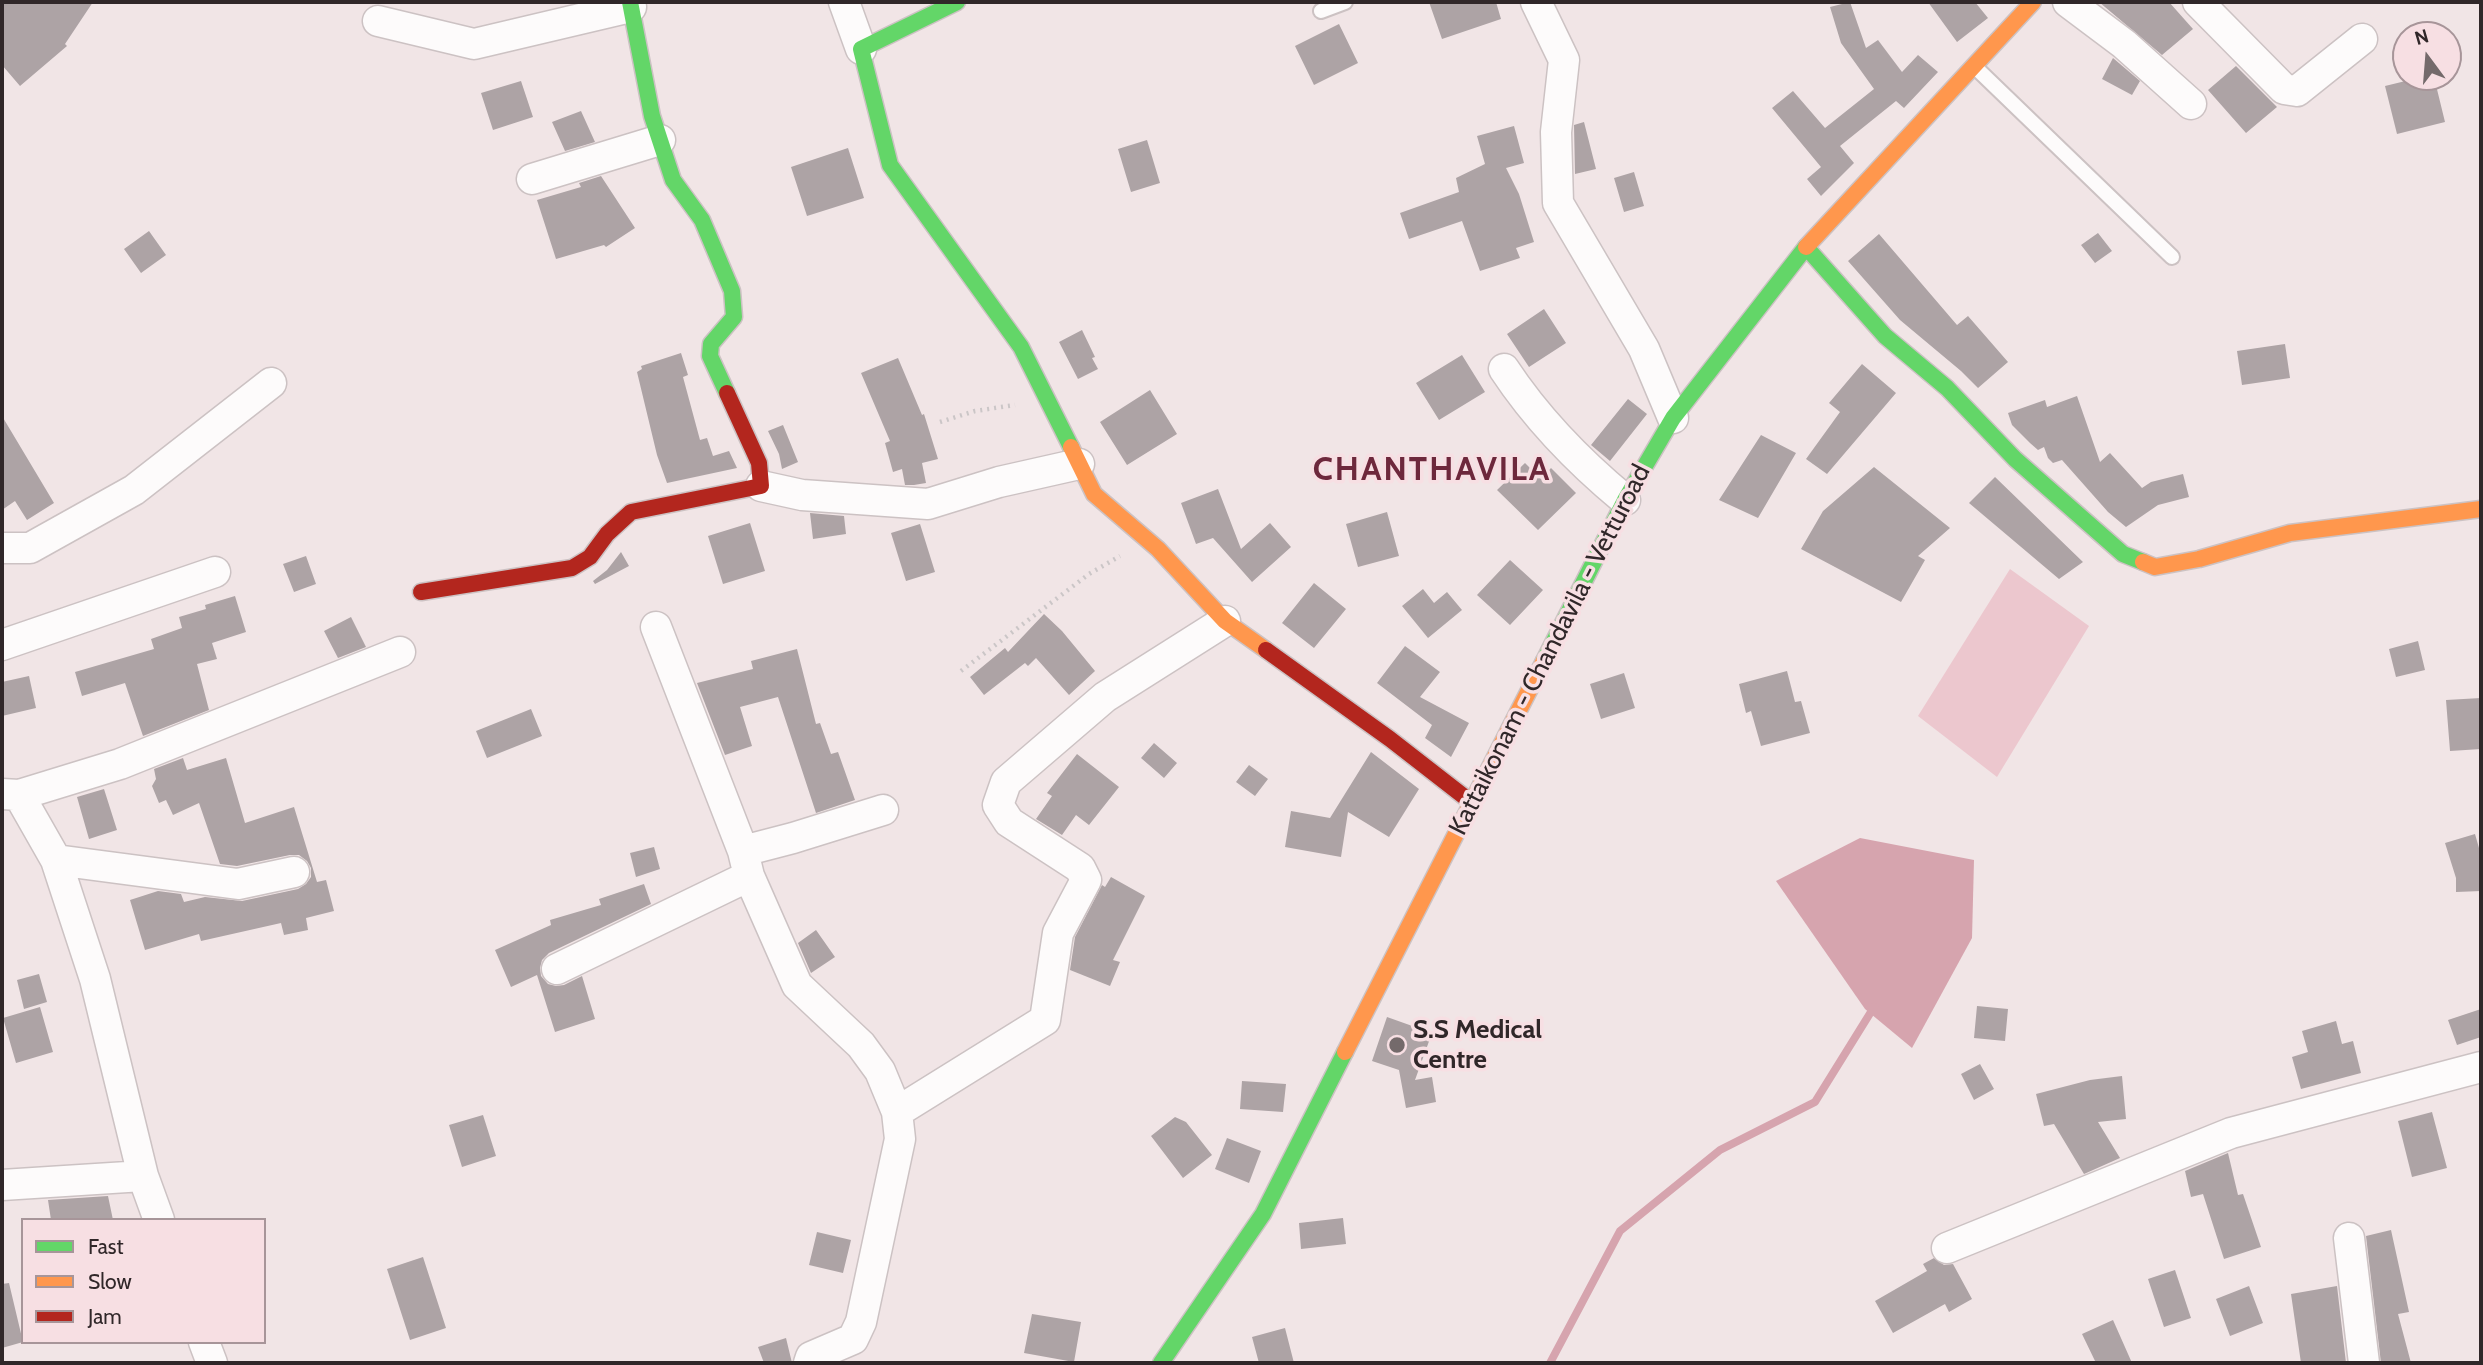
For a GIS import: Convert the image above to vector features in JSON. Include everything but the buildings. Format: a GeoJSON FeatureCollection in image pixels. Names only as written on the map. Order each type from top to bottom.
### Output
{"type":"FeatureCollection","features":[{"type":"Feature","properties":{"kind":"street"},"geometry":{"type":"LineString","coordinates":[[844,2],[861,49],[890,165],[1021,347],[1094,494],[1148,540],[1225,621],[1390,739],[1471,802]]}},
{"type":"Feature","properties":{"kind":"street"},"geometry":{"type":"LineString","coordinates":[[861,49],[957,2]]}},
{"type":"Feature","properties":{"kind":"street"},"geometry":{"type":"LineString","coordinates":[[1536,2],[1564,60],[1556,132],[1558,202],[1644,349],[1673,418]]}},
{"type":"Feature","properties":{"kind":"street"},"geometry":{"type":"LineString","coordinates":[[2068,2],[2124,44],[2191,104]]}},
{"type":"Feature","properties":{"kind":"street"},"geometry":{"type":"LineString","coordinates":[[2198,2],[2284,89],[2297,91],[2362,39]]}},
{"type":"Feature","properties":{"kind":"street","name":"Kattaikonam - Chandavila - Vetturoad"},"geometry":{"type":"LineString","coordinates":[[1161,1363],[1263,1214],[1625,500],[1673,418],[1806,247],[2030,3]]}},
{"type":"Feature","properties":{"kind":"street"},"geometry":{"type":"LineString","coordinates":[[378,22],[474,44],[631,4],[652,116],[673,180],[702,220],[732,291],[734,317],[711,344],[710,356],[759,463],[761,485]]}},
{"type":"Feature","properties":{"kind":"street"},"geometry":{"type":"LineString","coordinates":[[532,179],[660,140]]}},
{"type":"Feature","properties":{"kind":"street"},"geometry":{"type":"LineString","coordinates":[[1806,247],[1885,336],[1947,388],[2015,459],[2123,554],[2155,567],[2199,559],[2290,533],[2481,509]]}},
{"type":"Feature","properties":{"kind":"street"},"geometry":{"type":"LineString","coordinates":[[1504,369],[1546,425],[1625,500]]}},
{"type":"Feature","properties":{"kind":"street"},"geometry":{"type":"LineString","coordinates":[[2,548],[30,548],[134,490],[271,383]]}},
{"type":"Feature","properties":{"kind":"street"},"geometry":{"type":"LineString","coordinates":[[421,592],[572,568],[590,557],[607,534],[631,512],[761,485],[802,495],[928,504],[999,482],[1079,464]]}},
{"type":"Feature","properties":{"kind":"street"},"geometry":{"type":"LineString","coordinates":[[2,645],[215,572]]}},
{"type":"Feature","properties":{"kind":"street"},"geometry":{"type":"LineString","coordinates":[[897,1112],[1045,1020],[1058,933],[1086,880],[1080,868],[1002,815],[998,805],[1006,782],[1105,696],[1225,621]]}},
{"type":"Feature","properties":{"kind":"street"},"geometry":{"type":"LineString","coordinates":[[656,627],[746,863],[797,985],[861,1045],[880,1071],[897,1112],[900,1139],[861,1322],[853,1339],[811,1357],[809,1363]]}},
{"type":"Feature","properties":{"kind":"street"},"geometry":{"type":"LineString","coordinates":[[158,1218],[143,1176],[95,979],[56,860],[10,795],[120,764],[400,652]]}},
{"type":"Feature","properties":{"kind":"street"},"geometry":{"type":"LineString","coordinates":[[557,969],[746,863],[883,810]]}},
{"type":"Feature","properties":{"kind":"street"},"geometry":{"type":"LineString","coordinates":[[56,860],[238,884],[294,872]]}},
{"type":"Feature","properties":{"kind":"street"},"geometry":{"type":"LineString","coordinates":[[1947,1248],[2231,1133],[2481,1067]]}},
{"type":"Feature","properties":{"kind":"street"},"geometry":{"type":"LineString","coordinates":[[2,1185],[143,1176]]}},
{"type":"Feature","properties":{"kind":"street"},"geometry":{"type":"LineString","coordinates":[[2349,1238],[2364,1363]]}},
{"type":"Feature","properties":{"kind":"street"},"geometry":{"type":"LineString","coordinates":[[205,1344],[212,1363]]}},
{"type":"Feature","properties":{"kind":"lane"},"geometry":{"type":"LineString","coordinates":[[1321,11],[1345,2]]}},
{"type":"Feature","properties":{"kind":"lane"},"geometry":{"type":"LineString","coordinates":[[1973,65],[2172,257]]}},
{"type":"Feature","properties":{"kind":"path"},"geometry":{"type":"LineString","coordinates":[[940,422],[975,411],[1047,400]]}},
{"type":"Feature","properties":{"kind":"path"},"geometry":{"type":"LineString","coordinates":[[961,671],[1089,574],[1148,540]]}},
{"type":"Feature","properties":{"kind":"shaded area"},"geometry":{"type":"Polygon","coordinates":[[[2010,569],[2089,626],[1997,777],[1918,716],[2010,569]]]}},
{"type":"Feature","properties":{"kind":"shaded area"},"geometry":{"type":"Polygon","coordinates":[[[1860,838],[1974,860],[1972,938],[1912,1048],[1865,1009],[1776,881],[1860,838]]]}},
{"type":"Feature","properties":{"kind":"waterway"},"geometry":{"type":"LineString","coordinates":[[1550,1363],[1620,1231],[1720,1150],[1815,1102],[1874,1007]]}},
{"type":"Feature","properties":{"kind":"traffic: fast"},"geometry":{"type":"LineString","coordinates":[[630,2],[652,116],[673,180],[702,220],[732,291],[734,317],[711,344],[710,356],[727,393]]}},
{"type":"Feature","properties":{"kind":"traffic: fast"},"geometry":{"type":"LineString","coordinates":[[957,2],[861,49],[890,165],[1021,347],[1071,447]]}},
{"type":"Feature","properties":{"kind":"traffic: fast"},"geometry":{"type":"LineString","coordinates":[[1806,247],[1885,336],[1947,388],[2015,459],[2123,554],[2143,562]]}},
{"type":"Feature","properties":{"kind":"traffic: fast"},"geometry":{"type":"LineString","coordinates":[[1544,661],[1625,500],[1673,418],[1806,247]]}},
{"type":"Feature","properties":{"kind":"traffic: fast"},"geometry":{"type":"LineString","coordinates":[[1161,1363],[1263,1214],[1345,1052]]}},
{"type":"Feature","properties":{"kind":"traffic: slow"},"geometry":{"type":"LineString","coordinates":[[1806,247],[2033,2]]}},
{"type":"Feature","properties":{"kind":"traffic: slow"},"geometry":{"type":"LineString","coordinates":[[1071,447],[1094,494],[1158,549],[1225,621],[1266,650]]}},
{"type":"Feature","properties":{"kind":"traffic: slow"},"geometry":{"type":"LineString","coordinates":[[2143,562],[2155,567],[2199,559],[2290,533],[2481,509]]}},
{"type":"Feature","properties":{"kind":"traffic: slow"},"geometry":{"type":"LineString","coordinates":[[1345,1052],[1544,661]]}},
{"type":"Feature","properties":{"kind":"traffic: jam"},"geometry":{"type":"LineString","coordinates":[[421,592],[572,568],[590,557],[607,534],[631,512],[761,486],[759,463],[727,393]]}},
{"type":"Feature","properties":{"kind":"traffic: jam"},"geometry":{"type":"LineString","coordinates":[[1266,650],[1390,739],[1471,802]]}},
{"type":"Feature","properties":{"kind":"place","name":"S.S Medical Centre"},"geometry":{"type":"Point","coordinates":[1397,1045]}},
{"type":"Feature","properties":{"kind":"district","name":"CHANTHAVILA"},"geometry":{"type":"Point","coordinates":[1432,470]}}]}
